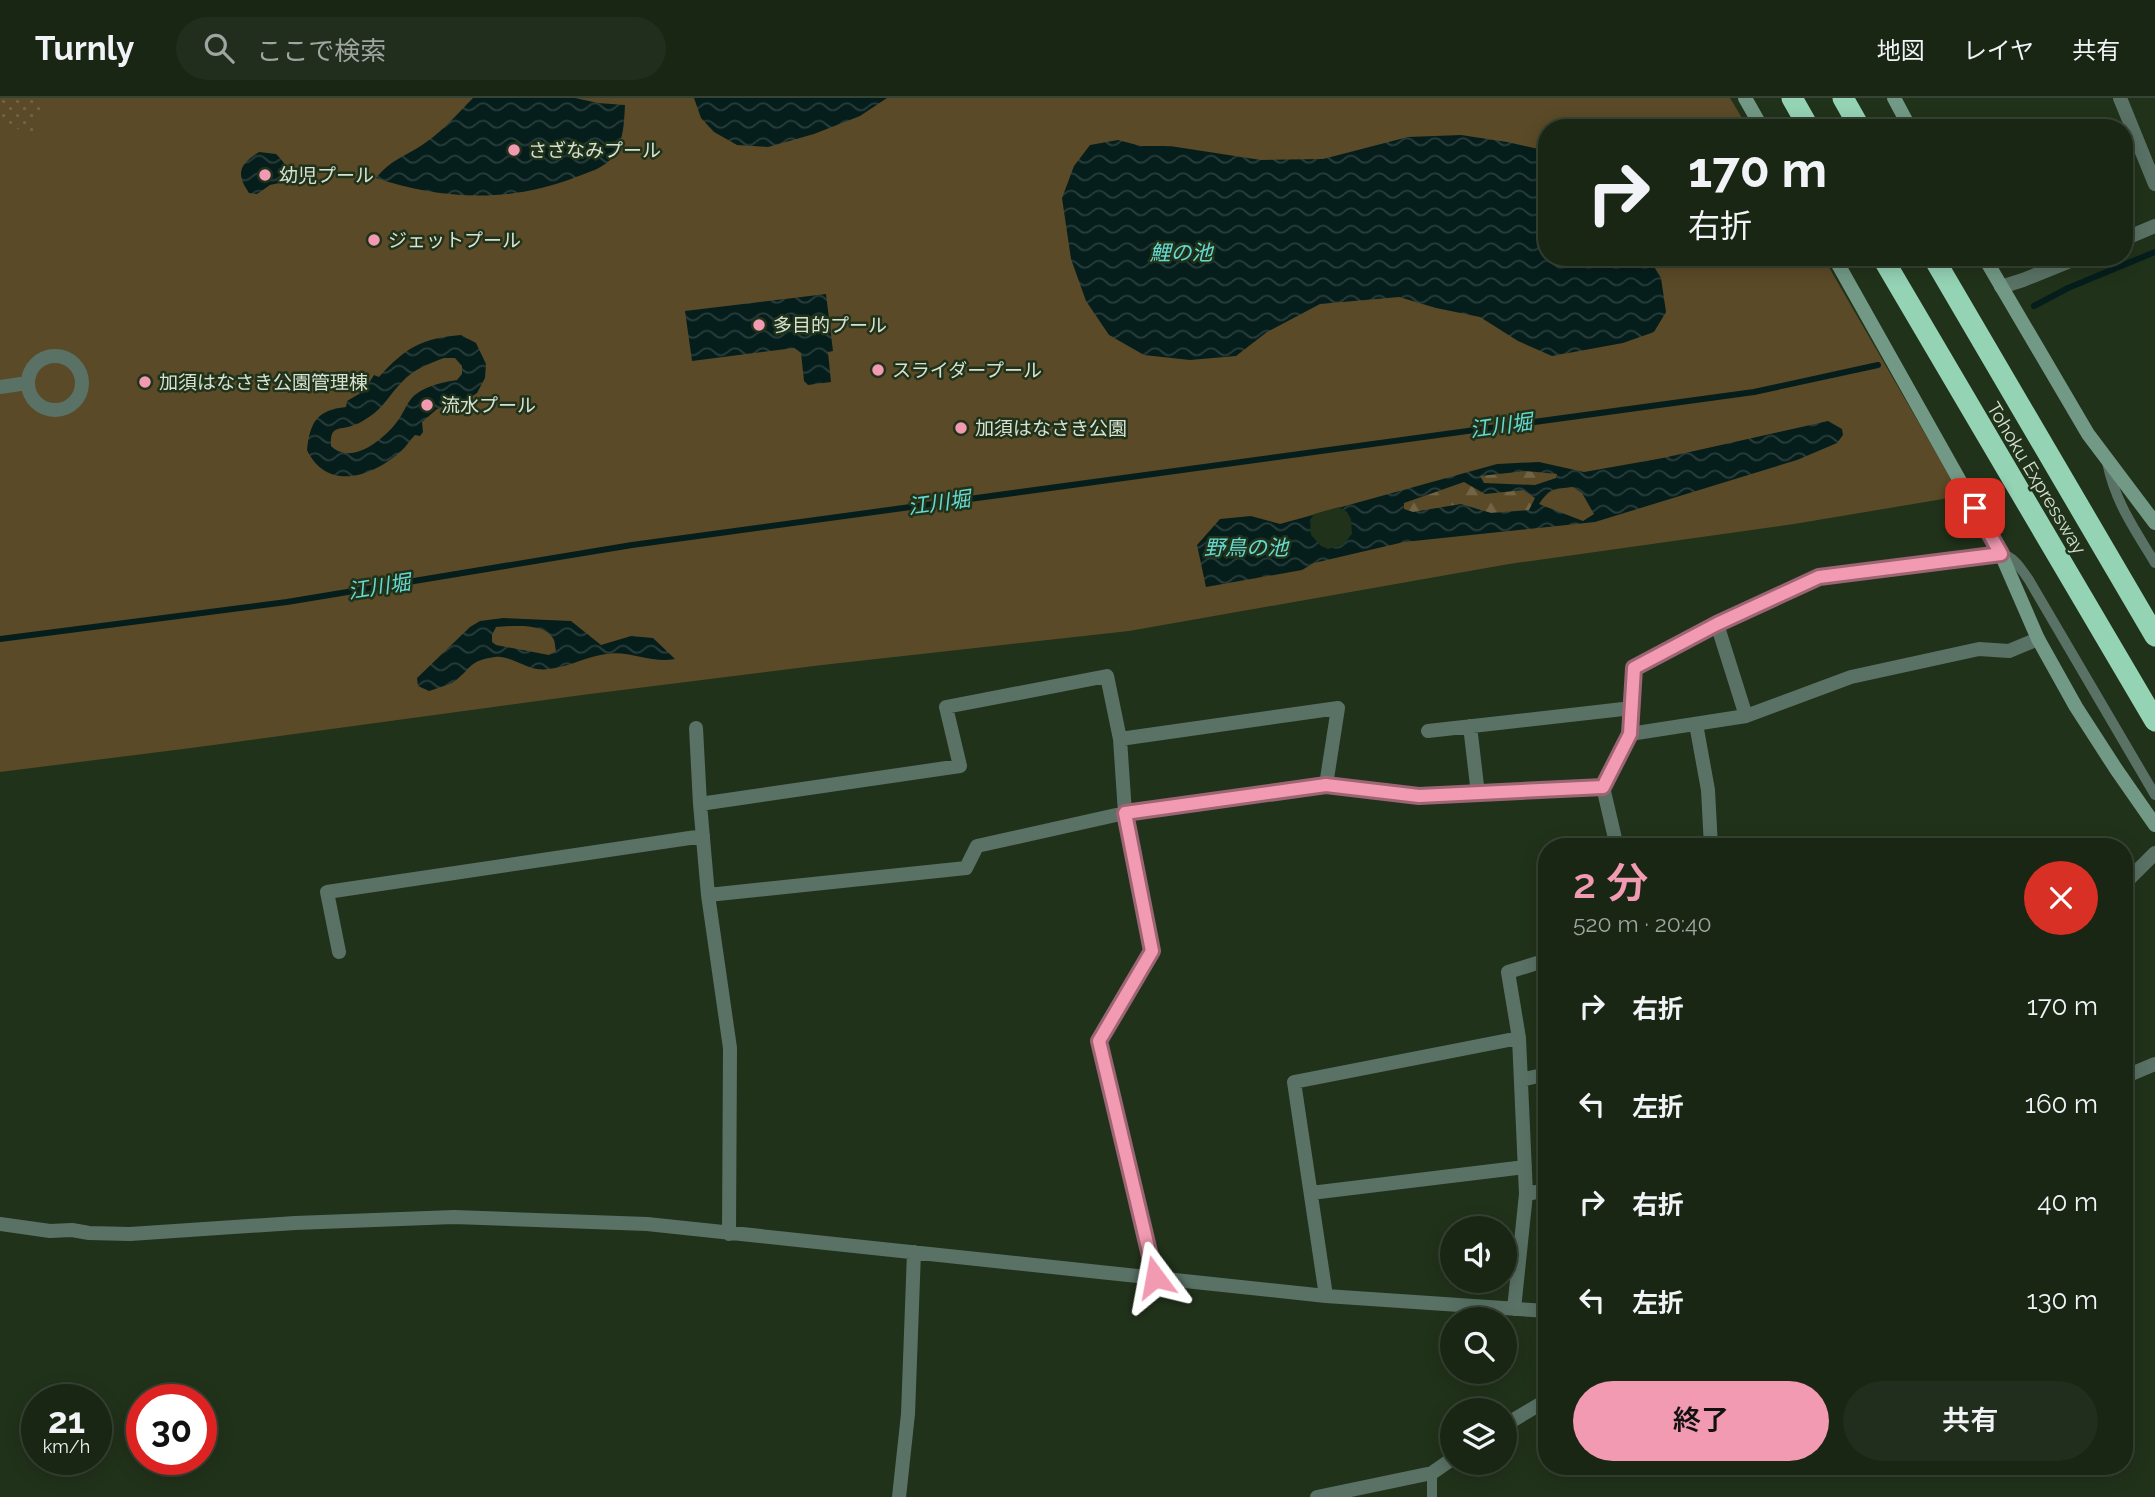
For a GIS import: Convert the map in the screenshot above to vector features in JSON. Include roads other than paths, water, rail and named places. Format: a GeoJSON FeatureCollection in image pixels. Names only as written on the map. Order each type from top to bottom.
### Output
{"type":"FeatureCollection","features":[{"type":"Feature","properties":{"kind":"highway"},"geometry":{"type":"LineString","coordinates":[[1792,98],[1804,119]]}},
{"type":"Feature","properties":{"kind":"highway"},"geometry":{"type":"LineString","coordinates":[[1843,98],[1855,119]]}},
{"type":"Feature","properties":{"kind":"highway","name":"Tohoku Expressway"},"geometry":{"type":"LineString","coordinates":[[1887,266],[2155,721]]}},
{"type":"Feature","properties":{"kind":"highway","name":"Tohoku Expressway"},"geometry":{"type":"LineString","coordinates":[[1938,266],[2155,636]]}},
{"type":"Feature","properties":{"kind":"street"},"geometry":{"type":"LineString","coordinates":[[1745,98],[1757,119]]}},
{"type":"Feature","properties":{"kind":"street"},"geometry":{"type":"LineString","coordinates":[[1894,98],[1905,119]]}},
{"type":"Feature","properties":{"kind":"street"},"geometry":{"type":"LineString","coordinates":[[2120,98],[2129,119]]}},
{"type":"Feature","properties":{"kind":"street"},"geometry":{"type":"LineString","coordinates":[[2133,130],[2155,184]]}},
{"type":"Feature","properties":{"kind":"street"},"geometry":{"type":"LineString","coordinates":[[2133,235],[2155,226]]}},
{"type":"Feature","properties":{"kind":"street"},"geometry":{"type":"LineString","coordinates":[[1839,266],[2001,554],[2038,639],[2076,707],[2155,825]]}},
{"type":"Feature","properties":{"kind":"street"},"geometry":{"type":"LineString","coordinates":[[1989,266],[2088,434],[2155,523]]}},
{"type":"Feature","properties":{"kind":"street"},"geometry":{"type":"LineString","coordinates":[[2001,286],[2058,266]]}},
{"type":"Feature","properties":{"kind":"street"},"geometry":{"type":"LineString","coordinates":[[0,387],[27,383]]}},
{"type":"Feature","properties":{"kind":"street"},"geometry":{"type":"LineString","coordinates":[[1615,838],[1603,787],[1630,734],[1634,668],[1717,624],[1819,577],[2001,554]]}},
{"type":"Feature","properties":{"kind":"street"},"geometry":{"type":"LineString","coordinates":[[1717,624],[1746,716]]}},
{"type":"Feature","properties":{"kind":"street"},"geometry":{"type":"LineString","coordinates":[[1630,734],[1746,716],[1851,677],[1979,649],[2009,651],[2038,639]]}},
{"type":"Feature","properties":{"kind":"street"},"geometry":{"type":"LineString","coordinates":[[700,804],[960,766],[946,707],[1107,676],[1120,739],[1125,813],[1152,951],[1099,1041],[1155,1277]]}},
{"type":"Feature","properties":{"kind":"street"},"geometry":{"type":"LineString","coordinates":[[1120,739],[1338,708],[1326,785]]}},
{"type":"Feature","properties":{"kind":"street"},"geometry":{"type":"LineString","coordinates":[[1428,731],[1632,708]]}},
{"type":"Feature","properties":{"kind":"street"},"geometry":{"type":"LineString","coordinates":[[1696,724],[1708,790],[1711,838]]}},
{"type":"Feature","properties":{"kind":"street"},"geometry":{"type":"LineString","coordinates":[[1470,726],[1478,794]]}},
{"type":"Feature","properties":{"kind":"street"},"geometry":{"type":"LineString","coordinates":[[696,728],[708,895],[730,1048],[729,1234]]}},
{"type":"Feature","properties":{"kind":"street"},"geometry":{"type":"LineString","coordinates":[[708,895],[965,868],[977,846],[1125,813],[1326,785],[1419,796],[1603,787]]}},
{"type":"Feature","properties":{"kind":"street"},"geometry":{"type":"LineString","coordinates":[[339,952],[327,892],[703,836]]}},
{"type":"Feature","properties":{"kind":"street"},"geometry":{"type":"LineString","coordinates":[[2133,875],[2155,853]]}},
{"type":"Feature","properties":{"kind":"street"},"geometry":{"type":"LineString","coordinates":[[1514,1307],[1526,1194],[1519,1038],[1508,972],[1538,963]]}},
{"type":"Feature","properties":{"kind":"street"},"geometry":{"type":"LineString","coordinates":[[1326,1296],[1294,1082],[1519,1038]]}},
{"type":"Feature","properties":{"kind":"street"},"geometry":{"type":"LineString","coordinates":[[2133,1073],[2155,1064]]}},
{"type":"Feature","properties":{"kind":"street"},"geometry":{"type":"LineString","coordinates":[[1521,1080],[1538,1076]]}},
{"type":"Feature","properties":{"kind":"street"},"geometry":{"type":"LineString","coordinates":[[1311,1193],[1524,1167]]}},
{"type":"Feature","properties":{"kind":"street"},"geometry":{"type":"LineString","coordinates":[[1526,1194],[1538,1192]]}},
{"type":"Feature","properties":{"kind":"street"},"geometry":{"type":"LineString","coordinates":[[0,1224],[50,1231],[130,1234],[295,1223],[454,1217],[648,1224],[1326,1296],[1485,1307]]}},
{"type":"Feature","properties":{"kind":"street"},"geometry":{"type":"LineString","coordinates":[[899,1497],[909,1392],[914,1252]]}},
{"type":"Feature","properties":{"kind":"street"},"geometry":{"type":"LineString","coordinates":[[1517,1309],[1538,1310]]}},
{"type":"Feature","properties":{"kind":"street"},"geometry":{"type":"LineString","coordinates":[[1517,1418],[1538,1405]]}},
{"type":"Feature","properties":{"kind":"street"},"geometry":{"type":"LineString","coordinates":[[1317,1497],[1432,1473],[1440,1467]]}},
{"type":"Feature","properties":{"kind":"lane"},"geometry":{"type":"LineString","coordinates":[[2106,459],[2112,486],[2121,507],[2155,563]]}},
{"type":"Feature","properties":{"kind":"lane"},"geometry":{"type":"LineString","coordinates":[[2001,554],[2015,561],[2029,580],[2155,795]]}},
{"type":"Feature","properties":{"kind":"lane"},"geometry":{"type":"LineString","coordinates":[[1432,1473],[1432,1497]]}},
{"type":"Feature","properties":{"kind":"water","name":"さざなみプール"},"geometry":{"type":"Polygon","coordinates":[[[473,98],[575,98],[625,105],[624,125],[617,150],[601,167],[527,191],[502,195],[451,194],[426,191],[376,178],[394,162],[438,133],[473,98]]]}},
{"type":"Feature","properties":{"kind":"water","name":"さざなみプール"},"geometry":{"type":"Polygon","coordinates":[[[694,98],[887,98],[860,116],[814,134],[768,147],[737,145],[714,132],[701,118],[694,98]]]}},
{"type":"Feature","properties":{"kind":"water","name":"鯉の池"},"geometry":{"type":"Polygon","coordinates":[[[1461,135],[1538,149],[1538,266],[1654,266],[1661,278],[1666,312],[1654,332],[1623,343],[1552,356],[1518,341],[1480,317],[1399,297],[1320,304],[1267,332],[1236,356],[1190,360],[1144,355],[1109,335],[1086,301],[1071,259],[1062,198],[1074,166],[1090,145],[1118,140],[1141,146],[1170,146],[1261,160],[1323,159],[1408,137],[1461,135]]]}},
{"type":"Feature","properties":{"kind":"water","name":"幼児プール"},"geometry":{"type":"Polygon","coordinates":[[[259,152],[276,154],[284,163],[289,177],[288,181],[270,185],[257,194],[249,193],[241,174],[247,161],[259,152]]]}},
{"type":"Feature","properties":{"kind":"water","name":"多目的プール"},"geometry":{"type":"Polygon","coordinates":[[[826,294],[833,351],[828,352],[831,382],[808,385],[804,381],[801,353],[794,348],[692,361],[685,311],[826,294]]]}},
{"type":"Feature","properties":{"kind":"water","name":"流水プール"},"geometry":{"type":"Polygon","coordinates":[[[461,335],[476,343],[486,364],[485,378],[477,393],[465,401],[437,409],[422,422],[423,432],[420,436],[415,435],[400,452],[376,468],[350,476],[338,476],[326,472],[316,463],[307,450],[310,432],[317,419],[328,411],[346,407],[347,401],[364,391],[374,375],[379,377],[415,346],[435,339],[461,335]],[[444,358],[411,374],[374,413],[358,424],[334,431],[331,446],[348,453],[357,452],[375,443],[396,423],[409,401],[420,391],[457,380],[462,374],[462,366],[455,358],[444,358]]]}},
{"type":"Feature","properties":{"kind":"water","name":"野鳥の池"},"geometry":{"type":"Polygon","coordinates":[[[1828,421],[1842,429],[1843,435],[1837,443],[1797,460],[1595,522],[1404,542],[1314,563],[1302,570],[1206,587],[1197,545],[1220,519],[1251,516],[1280,524],[1497,464],[1539,462],[1584,472],[1663,458],[1828,421]],[[1526,471],[1480,476],[1484,483],[1535,485],[1556,478],[1557,474],[1526,471]],[[1464,482],[1404,503],[1404,509],[1413,512],[1461,504],[1491,513],[1529,510],[1535,498],[1523,490],[1485,494],[1464,482]],[[1573,487],[1557,489],[1546,495],[1539,504],[1583,521],[1594,514],[1582,493],[1573,487]]]}},
{"type":"Feature","properties":{"kind":"water"},"geometry":{"type":"Polygon","coordinates":[[[503,618],[571,621],[601,645],[631,636],[653,638],[675,659],[658,660],[615,653],[563,666],[537,669],[495,657],[475,663],[446,686],[429,691],[418,686],[417,678],[470,627],[480,621],[503,618]],[[528,626],[496,627],[492,642],[496,645],[549,655],[556,651],[554,640],[544,630],[528,626]]]}},
{"type":"Feature","properties":{"kind":"waterway","name":"江川堀"},"geometry":{"type":"LineString","coordinates":[[2133,261],[2155,252]]}},
{"type":"Feature","properties":{"kind":"waterway","name":"江川堀"},"geometry":{"type":"LineString","coordinates":[[2034,306],[2068,288],[2121,266]]}},
{"type":"Feature","properties":{"kind":"waterway","name":"江川堀"},"geometry":{"type":"LineString","coordinates":[[0,639],[287,602],[632,545],[1754,392],[1878,365]]}},
{"type":"Feature","properties":{"kind":"place","name":"さざなみプール"},"geometry":{"type":"Point","coordinates":[514,150]}},
{"type":"Feature","properties":{"kind":"place","name":"幼児プール"},"geometry":{"type":"Point","coordinates":[265,175]}},
{"type":"Feature","properties":{"kind":"place","name":"ジェットプール"},"geometry":{"type":"Point","coordinates":[374,240]}},
{"type":"Feature","properties":{"kind":"place","name":"多目的プール"},"geometry":{"type":"Point","coordinates":[759,325]}},
{"type":"Feature","properties":{"kind":"place","name":"スライダープール"},"geometry":{"type":"Point","coordinates":[878,370]}},
{"type":"Feature","properties":{"kind":"place","name":"加須はなさき公園管理棟"},"geometry":{"type":"Point","coordinates":[145,382]}},
{"type":"Feature","properties":{"kind":"place","name":"流水プール"},"geometry":{"type":"Point","coordinates":[427,405]}},
{"type":"Feature","properties":{"kind":"place","name":"加須はなさき公園"},"geometry":{"type":"Point","coordinates":[961,428]}}]}
